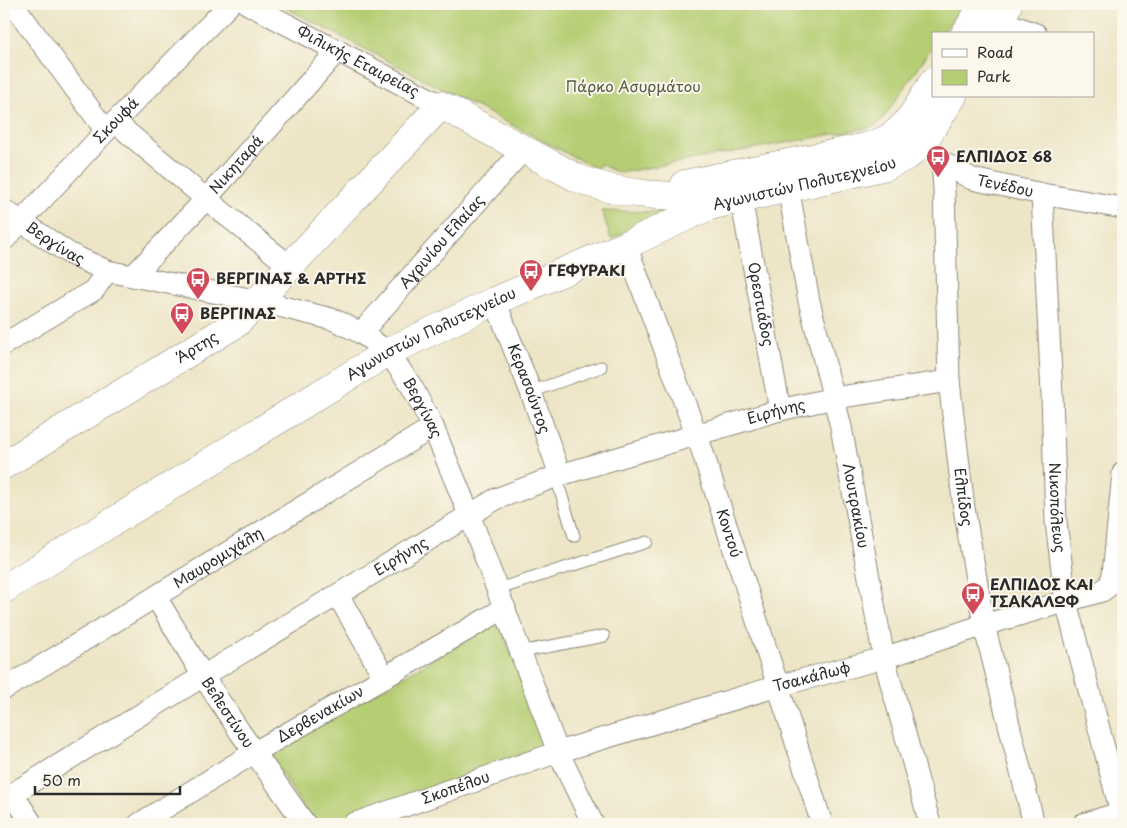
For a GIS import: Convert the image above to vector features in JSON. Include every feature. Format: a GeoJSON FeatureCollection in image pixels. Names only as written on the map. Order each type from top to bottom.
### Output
{"type":"FeatureCollection","features":[{"type":"Feature","properties":{"kind":"street"},"geometry":{"type":"LineString","coordinates":[[13,4],[110,127],[206,198],[291,267]]}},
{"type":"Feature","properties":{"kind":"street","name":"Σκουφά"},"geometry":{"type":"LineString","coordinates":[[4,240],[110,127],[230,4]]}},
{"type":"Feature","properties":{"kind":"street","name":"Φιλικής Εταιρείας"},"geometry":{"type":"LineString","coordinates":[[248,4],[441,105]]}},
{"type":"Feature","properties":{"kind":"street"},"geometry":{"type":"LineString","coordinates":[[968,32],[996,16],[1032,32]]}},
{"type":"Feature","properties":{"kind":"street","name":"Νικηταρά"},"geometry":{"type":"LineString","coordinates":[[133,276],[206,198],[338,50]]}},
{"type":"Feature","properties":{"kind":"street","name":"Αγωνιστών Πολυτεχνείου"},"geometry":{"type":"LineString","coordinates":[[4,589],[388,352],[495,301],[626,245],[709,206],[886,166],[909,155],[932,85]]}},
{"type":"Feature","properties":{"kind":"street","name":"Αγωνιστών Πολυτεχνείου"},"geometry":{"type":"LineString","coordinates":[[642,193],[861,148],[890,138],[915,133],[951,98]]}},
{"type":"Feature","properties":{"kind":"street"},"geometry":{"type":"LineString","coordinates":[[441,105],[523,150],[577,178],[597,186],[620,192],[696,196],[750,196]]}},
{"type":"Feature","properties":{"kind":"street","name":"Άρτης"},"geometry":{"type":"LineString","coordinates":[[4,465],[237,323],[441,105]]}},
{"type":"Feature","properties":{"kind":"street","name":"Τενέδου"},"geometry":{"type":"LineString","coordinates":[[915,133],[942,162],[972,179],[1042,194],[1123,208]]}},
{"type":"Feature","properties":{"kind":"street","name":"Αγρινίου Ελαίας"},"geometry":{"type":"LineString","coordinates":[[361,333],[523,150]]}},
{"type":"Feature","properties":{"kind":"street","name":"Ελπίδος"},"geometry":{"type":"LineString","coordinates":[[942,162],[949,381],[964,508],[984,625],[1034,824]]}},
{"type":"Feature","properties":{"kind":"street","name":"Λουτρακίου"},"geometry":{"type":"LineString","coordinates":[[788,187],[809,302],[841,426],[884,658],[930,824]]}},
{"type":"Feature","properties":{"kind":"street","name":"Νικοπόλεως"},"geometry":{"type":"LineString","coordinates":[[1042,194],[1056,522],[1066,602],[1122,813]]}},
{"type":"Feature","properties":{"kind":"street","name":"Ορεστιάδος"},"geometry":{"type":"LineString","coordinates":[[750,196],[780,410]]}},
{"type":"Feature","properties":{"kind":"street","name":"Βεργίνας"},"geometry":{"type":"LineString","coordinates":[[4,210],[70,254],[107,271],[259,301],[335,320],[361,333],[388,352],[412,387],[433,428],[502,598],[520,652],[558,752],[593,824]]}},
{"type":"Feature","properties":{"kind":"street","name":"Κοντού"},"geometry":{"type":"LineString","coordinates":[[626,245],[696,434],[822,824]]}},
{"type":"Feature","properties":{"kind":"street"},"geometry":{"type":"LineString","coordinates":[[4,344],[94,290],[107,271]]}},
{"type":"Feature","properties":{"kind":"street","name":"Κερασούντος"},"geometry":{"type":"LineString","coordinates":[[495,301],[531,392],[558,476]]}},
{"type":"Feature","properties":{"kind":"street","name":"Ειρήνης"},"geometry":{"type":"LineString","coordinates":[[8,796],[496,499],[558,476],[780,410],[834,398],[949,381]]}},
{"type":"Feature","properties":{"kind":"street","name":"Μαυρομιχάλη"},"geometry":{"type":"LineString","coordinates":[[4,689],[433,428]]}},
{"type":"Feature","properties":{"kind":"street","name":"Τσακάλωφ"},"geometry":{"type":"LineString","coordinates":[[558,752],[778,686],[884,658],[984,625],[1102,591],[1110,586],[1113,574],[1123,473]]}},
{"type":"Feature","properties":{"kind":"street"},"geometry":{"type":"LineString","coordinates":[[338,595],[384,676]]}},
{"type":"Feature","properties":{"kind":"street","name":"Βελεστίνου"},"geometry":{"type":"LineString","coordinates":[[156,597],[203,676],[305,824]]}},
{"type":"Feature","properties":{"kind":"street","name":"Δερβενακίων"},"geometry":{"type":"LineString","coordinates":[[139,824],[255,752],[384,676],[502,598]]}},
{"type":"Feature","properties":{"kind":"street","name":"Σκοπέλου"},"geometry":{"type":"LineString","coordinates":[[353,824],[558,752]]}},
{"type":"Feature","properties":{"kind":"street"},"geometry":{"type":"LineString","coordinates":[[8,796],[32,824]]}},
{"type":"Feature","properties":{"kind":"street"},"geometry":{"type":"LineString","coordinates":[[1083,824],[1122,813]]}},
{"type":"Feature","properties":{"kind":"lane"},"geometry":{"type":"LineString","coordinates":[[531,392],[601,366]]}},
{"type":"Feature","properties":{"kind":"lane"},"geometry":{"type":"LineString","coordinates":[[558,476],[574,536]]}},
{"type":"Feature","properties":{"kind":"lane"},"geometry":{"type":"LineString","coordinates":[[502,598],[647,542]]}},
{"type":"Feature","properties":{"kind":"lane"},"geometry":{"type":"LineString","coordinates":[[520,652],[604,636]]}},
{"type":"Feature","properties":{"kind":"green space","name":"Πάρκο Ασυρμάτου"},"geometry":{"type":"Polygon","coordinates":[[[278,4],[963,4],[943,32],[932,32],[932,47],[877,125],[619,173],[600,164],[597,169],[278,4]]]}},
{"type":"Feature","properties":{"kind":"green space"},"geometry":{"type":"Polygon","coordinates":[[[602,211],[665,212],[611,239],[602,211]]]}},
{"type":"Feature","properties":{"kind":"green space"},"geometry":{"type":"Polygon","coordinates":[[[499,621],[546,748],[328,824],[314,824],[272,759],[271,753],[499,621]]]}},
{"type":"Feature","properties":{"kind":"place","name":"ΕΛΠΙΔΟΣ 68"},"geometry":{"type":"Point","coordinates":[938,178]}},
{"type":"Feature","properties":{"kind":"place","name":"ΓΕΦΥΡΑΚΙ"},"geometry":{"type":"Point","coordinates":[531,292]}},
{"type":"Feature","properties":{"kind":"place","name":"ΒΕΡΓΙΝΑΣ & ΑΡΤΗΣ"},"geometry":{"type":"Point","coordinates":[198,300]}},
{"type":"Feature","properties":{"kind":"place","name":"ΒΕΡΓΙΝΑΣ"},"geometry":{"type":"Point","coordinates":[182,335]}},
{"type":"Feature","properties":{"kind":"place","name":"ΕΛΠΙΔΟΣ ΚΑΙ ΤΣΑΚΑΛΩΦ"},"geometry":{"type":"Point","coordinates":[973,615]}}]}
